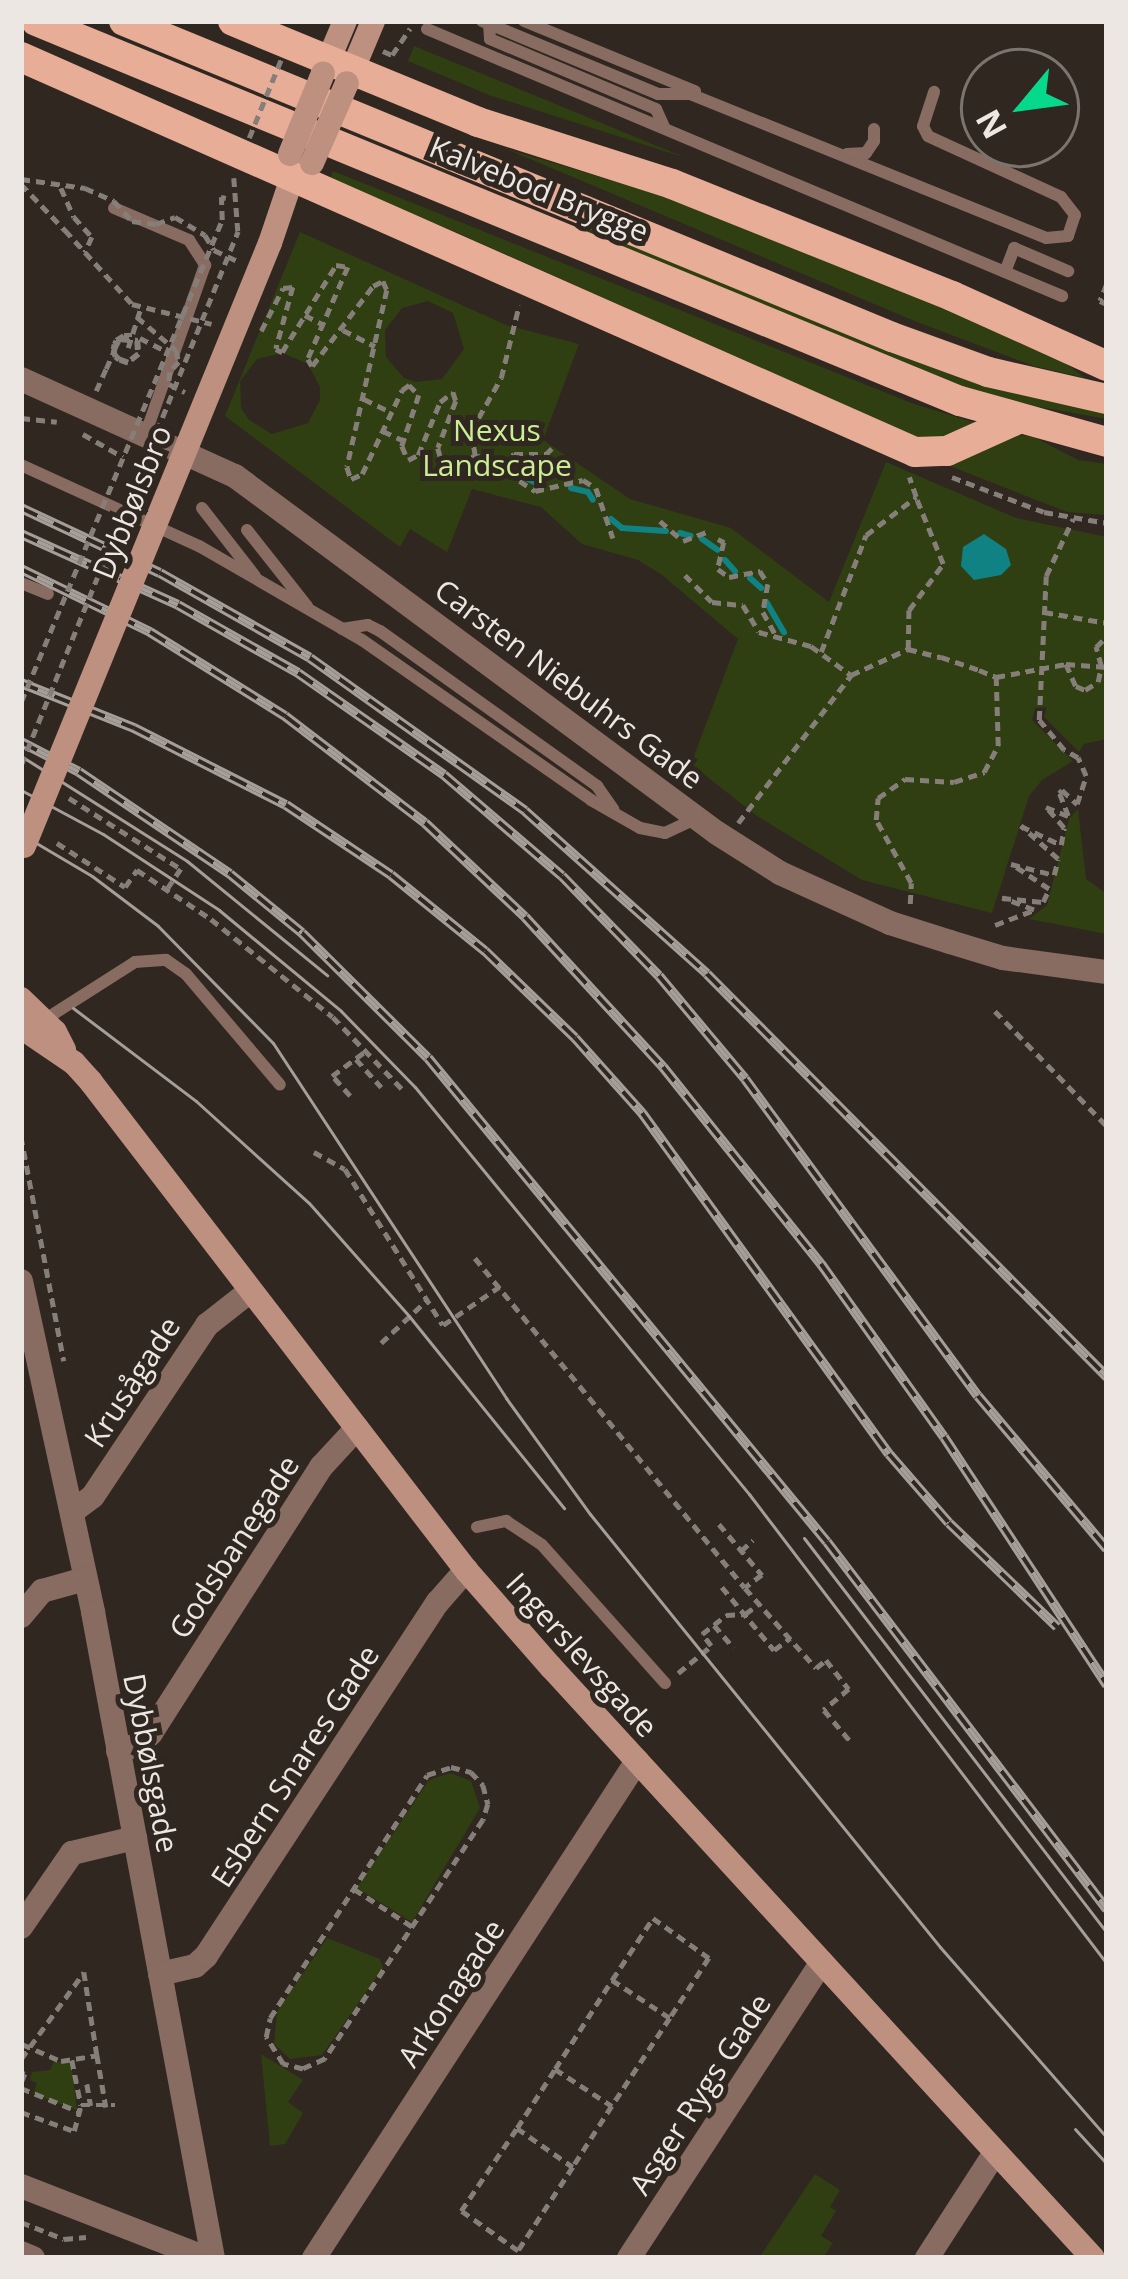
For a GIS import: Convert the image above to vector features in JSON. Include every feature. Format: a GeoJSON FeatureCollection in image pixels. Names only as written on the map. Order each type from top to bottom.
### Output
{"type":"FeatureCollection","features":[{"type":"Feature","properties":{"kind":"main road","name":"Kalvebod Brygge"},"geometry":{"type":"LineString","coordinates":[[36,21],[1016,420],[1107,442]]}},
{"type":"Feature","properties":{"kind":"main road","name":"Kalvebod Brygge"},"geometry":{"type":"LineString","coordinates":[[124,21],[892,337],[1028,383],[1107,399]]}},
{"type":"Feature","properties":{"kind":"main road"},"geometry":{"type":"LineString","coordinates":[[233,21],[338,72],[694,193],[952,296],[1107,366]]}},
{"type":"Feature","properties":{"kind":"main road"},"geometry":{"type":"LineString","coordinates":[[21,57],[298,165],[915,452],[947,451],[1016,420]]}},
{"type":"Feature","properties":{"kind":"street"},"geometry":{"type":"LineString","coordinates":[[285,50],[315,38],[328,21]]}},
{"type":"Feature","properties":{"kind":"street","name":"Dybbølsbro"},"geometry":{"type":"LineString","coordinates":[[22,850],[298,165],[338,72],[370,30]]}},
{"type":"Feature","properties":{"kind":"street","name":"Carsten Niebuhrs Gade"},"geometry":{"type":"LineString","coordinates":[[21,379],[235,476],[305,522],[696,818],[795,880],[904,928],[1003,958],[1107,972]]}},
{"type":"Feature","properties":{"kind":"street","name":"Ingerslevsgade"},"geometry":{"type":"LineString","coordinates":[[21,999],[33,1024],[68,1058],[466,1570],[1094,2258]]}},
{"type":"Feature","properties":{"kind":"street","name":"Dybbølsgade"},"geometry":{"type":"LineString","coordinates":[[21,1281],[42,1360],[86,1580],[210,2258]]}},
{"type":"Feature","properties":{"kind":"street","name":"Krusågade"},"geometry":{"type":"LineString","coordinates":[[72,1512],[93,1496],[207,1325],[249,1292]]}},
{"type":"Feature","properties":{"kind":"street","name":"Godsbanegade"},"geometry":{"type":"LineString","coordinates":[[118,1751],[140,1744],[151,1733],[321,1467],[357,1428]]}},
{"type":"Feature","properties":{"kind":"street","name":"Esbern Snares Gade"},"geometry":{"type":"LineString","coordinates":[[160,1974],[195,1966],[206,1956],[438,1602],[466,1570]]}},
{"type":"Feature","properties":{"kind":"street"},"geometry":{"type":"LineString","coordinates":[[21,1616],[42,1591],[86,1580]]}},
{"type":"Feature","properties":{"kind":"street","name":"Arkonagade"},"geometry":{"type":"LineString","coordinates":[[314,2258],[637,1761]]}},
{"type":"Feature","properties":{"kind":"street"},"geometry":{"type":"LineString","coordinates":[[21,1927],[72,1853],[135,1838]]}},
{"type":"Feature","properties":{"kind":"street","name":"Asger Rygs Gade"},"geometry":{"type":"LineString","coordinates":[[629,2258],[822,1962]]}},
{"type":"Feature","properties":{"kind":"street"},"geometry":{"type":"LineString","coordinates":[[927,2258],[995,2153]]}},
{"type":"Feature","properties":{"kind":"street"},"geometry":{"type":"LineString","coordinates":[[21,2186],[210,2258]]}},
{"type":"Feature","properties":{"kind":"street"},"geometry":{"type":"LineString","coordinates":[[21,2253],[32,2258]]}},
{"type":"Feature","properties":{"kind":"lane"},"geometry":{"type":"LineString","coordinates":[[524,21],[846,154],[866,153],[874,141],[874,129]]}},
{"type":"Feature","properties":{"kind":"lane"},"geometry":{"type":"LineString","coordinates":[[485,22],[658,94],[690,94],[1046,238],[1067,236],[1075,214],[1061,197],[928,136],[923,126],[934,92]]}},
{"type":"Feature","properties":{"kind":"lane"},"geometry":{"type":"LineString","coordinates":[[485,22],[490,39],[656,110],[664,127]]}},
{"type":"Feature","properties":{"kind":"lane"},"geometry":{"type":"LineString","coordinates":[[421,25],[1062,296]]}},
{"type":"Feature","properties":{"kind":"lane"},"geometry":{"type":"LineString","coordinates":[[114,208],[189,241],[205,265],[146,434]]}},
{"type":"Feature","properties":{"kind":"lane"},"geometry":{"type":"LineString","coordinates":[[1005,272],[1014,248],[1067,271]]}},
{"type":"Feature","properties":{"kind":"lane"},"geometry":{"type":"LineString","coordinates":[[21,465],[180,537],[342,628],[618,816],[664,833],[696,818]]}},
{"type":"Feature","properties":{"kind":"lane"},"geometry":{"type":"LineString","coordinates":[[202,508],[260,581]]}},
{"type":"Feature","properties":{"kind":"lane"},"geometry":{"type":"LineString","coordinates":[[247,530],[312,611]]}},
{"type":"Feature","properties":{"kind":"lane"},"geometry":{"type":"LineString","coordinates":[[21,583],[47,594]]}},
{"type":"Feature","properties":{"kind":"lane"},"geometry":{"type":"LineString","coordinates":[[33,1024],[136,962],[166,960],[186,974],[280,1085]]}},
{"type":"Feature","properties":{"kind":"lane"},"geometry":{"type":"LineString","coordinates":[[477,1527],[506,1521],[542,1545],[665,1683]]}},
{"type":"Feature","properties":{"kind":"path"},"geometry":{"type":"LineString","coordinates":[[370,30],[392,55],[421,25]]}},
{"type":"Feature","properties":{"kind":"path"},"geometry":{"type":"LineString","coordinates":[[249,138],[285,50]]}},
{"type":"Feature","properties":{"kind":"path"},"geometry":{"type":"LineString","coordinates":[[21,182],[50,180],[61,188],[74,217],[92,237],[85,253]]}},
{"type":"Feature","properties":{"kind":"path"},"geometry":{"type":"LineString","coordinates":[[21,182],[141,308],[221,326]]}},
{"type":"Feature","properties":{"kind":"path"},"geometry":{"type":"LineString","coordinates":[[61,188],[85,188],[114,201],[132,220],[156,224],[175,218],[205,235],[221,255],[245,264]]}},
{"type":"Feature","properties":{"kind":"path"},"geometry":{"type":"LineString","coordinates":[[21,702],[222,220],[221,197],[226,198]]}},
{"type":"Feature","properties":{"kind":"path","name":"Dybbølsbro"},"geometry":{"type":"LineString","coordinates":[[21,765],[238,232],[237,206]]}},
{"type":"Feature","properties":{"kind":"path"},"geometry":{"type":"LineString","coordinates":[[295,293],[278,351],[336,265],[349,266],[308,359],[313,366],[373,286],[383,281],[387,290],[346,466],[351,479],[362,474],[402,390],[409,385],[416,389],[403,455],[413,459],[446,394],[453,392],[456,401],[438,455],[475,456],[500,464],[535,490],[584,480],[596,488],[613,538]]}},
{"type":"Feature","properties":{"kind":"path"},"geometry":{"type":"LineString","coordinates":[[1107,284],[1100,301],[1107,304]]}},
{"type":"Feature","properties":{"kind":"path"},"geometry":{"type":"LineString","coordinates":[[243,330],[264,330],[283,288],[290,285],[313,302]]}},
{"type":"Feature","properties":{"kind":"path"},"geometry":{"type":"LineString","coordinates":[[475,456],[471,431],[501,377],[524,294]]}},
{"type":"Feature","properties":{"kind":"path"},"geometry":{"type":"LineString","coordinates":[[128,348],[128,335],[141,308]]}},
{"type":"Feature","properties":{"kind":"path"},"geometry":{"type":"LineString","coordinates":[[305,314],[325,325]]}},
{"type":"Feature","properties":{"kind":"path"},"geometry":{"type":"LineString","coordinates":[[137,317],[176,350],[179,362],[170,372],[170,384]]}},
{"type":"Feature","properties":{"kind":"path"},"geometry":{"type":"LineString","coordinates":[[343,330],[375,346]]}},
{"type":"Feature","properties":{"kind":"path"},"geometry":{"type":"LineString","coordinates":[[106,369],[114,351],[118,343],[120,339],[137,341],[138,354],[128,362],[116,356],[114,353],[114,349],[115,344],[120,338],[124,336],[138,340],[140,354],[128,363],[116,357],[114,353],[113,349],[114,344],[119,338],[128,335],[167,351]]}},
{"type":"Feature","properties":{"kind":"path"},"geometry":{"type":"LineString","coordinates":[[363,399],[392,412]]}},
{"type":"Feature","properties":{"kind":"path"},"geometry":{"type":"LineString","coordinates":[[21,418],[67,423]]}},
{"type":"Feature","properties":{"kind":"path"},"geometry":{"type":"LineString","coordinates":[[410,422],[428,430]]}},
{"type":"Feature","properties":{"kind":"path"},"geometry":{"type":"LineString","coordinates":[[382,431],[404,441]]}},
{"type":"Feature","properties":{"kind":"path"},"geometry":{"type":"LineString","coordinates":[[80,433],[123,457]]}},
{"type":"Feature","properties":{"kind":"path"},"geometry":{"type":"LineString","coordinates":[[500,464],[514,454],[547,454],[552,448]]}},
{"type":"Feature","properties":{"kind":"path"},"geometry":{"type":"LineString","coordinates":[[908,649],[909,610],[943,564],[908,477],[915,452]]}},
{"type":"Feature","properties":{"kind":"path"},"geometry":{"type":"LineString","coordinates":[[946,475],[1073,519],[1107,524]]}},
{"type":"Feature","properties":{"kind":"path"},"geometry":{"type":"LineString","coordinates":[[821,652],[866,535],[916,497]]}},
{"type":"Feature","properties":{"kind":"path"},"geometry":{"type":"LineString","coordinates":[[995,925],[1043,902],[1064,828],[1086,776],[1081,764],[1040,720],[1046,576],[1073,519]]}},
{"type":"Feature","properties":{"kind":"path"},"geometry":{"type":"LineString","coordinates":[[659,520],[683,541],[707,532]]}},
{"type":"Feature","properties":{"kind":"path"},"geometry":{"type":"LineString","coordinates":[[718,539],[724,542],[718,569],[729,577],[760,572],[768,584],[763,612],[777,637]]}},
{"type":"Feature","properties":{"kind":"path"},"geometry":{"type":"LineString","coordinates":[[685,575],[712,602],[743,605],[759,632],[821,652],[851,675]]}},
{"type":"Feature","properties":{"kind":"path"},"geometry":{"type":"LineString","coordinates":[[1044,612],[1107,622]]}},
{"type":"Feature","properties":{"kind":"path"},"geometry":{"type":"LineString","coordinates":[[1066,664],[1076,686],[1085,689],[1102,678],[1104,666],[1096,647],[1107,636]]}},
{"type":"Feature","properties":{"kind":"path"},"geometry":{"type":"LineString","coordinates":[[726,839],[851,675],[908,649],[996,677],[1066,664],[1104,666]]}},
{"type":"Feature","properties":{"kind":"path"},"geometry":{"type":"LineString","coordinates":[[904,928],[913,890],[876,820],[878,798],[905,779],[953,782],[984,772],[998,746],[996,677]]}},
{"type":"Feature","properties":{"kind":"path"},"geometry":{"type":"LineString","coordinates":[[55,790],[182,869],[168,889]]}},
{"type":"Feature","properties":{"kind":"path"},"geometry":{"type":"LineString","coordinates":[[1069,814],[1059,793],[1062,790],[1077,804]]}},
{"type":"Feature","properties":{"kind":"path"},"geometry":{"type":"LineString","coordinates":[[1064,828],[1046,807],[1069,814]]}},
{"type":"Feature","properties":{"kind":"path"},"geometry":{"type":"LineString","coordinates":[[1058,860],[1022,826],[1061,845]]}},
{"type":"Feature","properties":{"kind":"path"},"geometry":{"type":"LineString","coordinates":[[57,843],[124,887],[137,870],[168,889],[293,982],[402,1088]]}},
{"type":"Feature","properties":{"kind":"path"},"geometry":{"type":"LineString","coordinates":[[1049,889],[1011,863],[1054,875]]}},
{"type":"Feature","properties":{"kind":"path"},"geometry":{"type":"LineString","coordinates":[[1034,910],[1002,898],[1043,902]]}},
{"type":"Feature","properties":{"kind":"path"},"geometry":{"type":"LineString","coordinates":[[995,1011],[1107,1126]]}},
{"type":"Feature","properties":{"kind":"path"},"geometry":{"type":"LineString","coordinates":[[350,1096],[332,1076],[367,1050]]}},
{"type":"Feature","properties":{"kind":"path"},"geometry":{"type":"LineString","coordinates":[[356,1059],[381,1087]]}},
{"type":"Feature","properties":{"kind":"path"},"geometry":{"type":"LineString","coordinates":[[21,1136],[42,1360]]}},
{"type":"Feature","properties":{"kind":"path"},"geometry":{"type":"LineString","coordinates":[[314,1152],[345,1169],[443,1325],[499,1287]]}},
{"type":"Feature","properties":{"kind":"path"},"geometry":{"type":"LineString","coordinates":[[475,1258],[745,1588],[815,1668],[826,1660],[849,1689],[824,1710],[850,1742]]}},
{"type":"Feature","properties":{"kind":"path"},"geometry":{"type":"LineString","coordinates":[[381,1343],[428,1300]]}},
{"type":"Feature","properties":{"kind":"path"},"geometry":{"type":"LineString","coordinates":[[719,1524],[761,1575],[745,1588]]}},
{"type":"Feature","properties":{"kind":"path"},"geometry":{"type":"LineString","coordinates":[[741,1550],[753,1540]]}},
{"type":"Feature","properties":{"kind":"path"},"geometry":{"type":"LineString","coordinates":[[722,1587],[774,1650],[790,1638]]}},
{"type":"Feature","properties":{"kind":"path"},"geometry":{"type":"LineString","coordinates":[[665,1683],[711,1646],[702,1634],[726,1615],[745,1614],[760,1603]]}},
{"type":"Feature","properties":{"kind":"path"},"geometry":{"type":"LineString","coordinates":[[714,1624],[734,1648]]}},
{"type":"Feature","properties":{"kind":"path"},"geometry":{"type":"LineString","coordinates":[[451,1767],[470,1772],[487,1794],[486,1812],[413,1927],[325,2059],[303,2069],[283,2064],[266,2037],[270,2018],[427,1775],[451,1767]]}},
{"type":"Feature","properties":{"kind":"path"},"geometry":{"type":"LineString","coordinates":[[354,1889],[413,1927]]}},
{"type":"Feature","properties":{"kind":"path"},"geometry":{"type":"LineString","coordinates":[[653,1918],[709,1958],[670,2018],[518,2251],[461,2211],[653,1918]]}},
{"type":"Feature","properties":{"kind":"path"},"geometry":{"type":"LineString","coordinates":[[24,2046],[37,2044],[84,1972],[106,2107]]}},
{"type":"Feature","properties":{"kind":"path"},"geometry":{"type":"LineString","coordinates":[[612,1980],[670,2018]]}},
{"type":"Feature","properties":{"kind":"path"},"geometry":{"type":"LineString","coordinates":[[24,2046],[61,2061],[97,2055]]}},
{"type":"Feature","properties":{"kind":"path"},"geometry":{"type":"LineString","coordinates":[[21,2059],[24,2046]]}},
{"type":"Feature","properties":{"kind":"path"},"geometry":{"type":"LineString","coordinates":[[33,2096],[24,2114],[74,2131],[80,2109],[72,2060]]}},
{"type":"Feature","properties":{"kind":"path"},"geometry":{"type":"LineString","coordinates":[[555,2068],[612,2106]]}},
{"type":"Feature","properties":{"kind":"path"},"geometry":{"type":"LineString","coordinates":[[21,2072],[21,2085],[33,2096],[80,2109],[115,2105]]}},
{"type":"Feature","properties":{"kind":"path"},"geometry":{"type":"LineString","coordinates":[[87,2084],[91,2106]]}},
{"type":"Feature","properties":{"kind":"path"},"geometry":{"type":"LineString","coordinates":[[517,2128],[573,2167]]}},
{"type":"Feature","properties":{"kind":"path"},"geometry":{"type":"LineString","coordinates":[[21,2222],[64,2239],[91,2236]]}},
{"type":"Feature","properties":{"kind":"green space"},"geometry":{"type":"Polygon","coordinates":[[[414,46],[686,158],[489,95],[408,61],[414,46]]]}},
{"type":"Feature","properties":{"kind":"green space"},"geometry":{"type":"Polygon","coordinates":[[[506,149],[715,211],[1055,355],[1085,378],[1034,366],[917,322],[506,149]]]}},
{"type":"Feature","properties":{"kind":"green space"},"geometry":{"type":"Polygon","coordinates":[[[333,171],[914,404],[976,423],[927,442],[449,229],[329,181],[333,171]]]}},
{"type":"Feature","properties":{"kind":"green space"},"geometry":{"type":"Polygon","coordinates":[[[579,223],[1107,412],[1107,419],[995,399],[579,229],[579,223]]]}},
{"type":"Feature","properties":{"kind":"green space","name":"Nexus Landscape"},"geometry":{"type":"Polygon","coordinates":[[[300,232],[506,325],[579,344],[543,440],[630,499],[731,528],[829,602],[886,462],[1016,518],[1107,537],[1107,739],[1084,744],[1079,752],[1044,717],[1047,707],[1035,708],[1032,720],[1073,761],[1042,780],[1029,796],[992,913],[862,880],[757,816],[691,764],[738,639],[662,575],[638,560],[582,544],[541,507],[472,489],[447,552],[410,529],[400,547],[225,416],[300,232]],[[428,301],[402,308],[385,330],[386,357],[404,378],[416,382],[442,379],[464,349],[453,313],[428,301]],[[283,353],[257,359],[240,381],[241,408],[249,420],[272,434],[308,423],[320,400],[320,387],[308,364],[283,353]]]}},
{"type":"Feature","properties":{"kind":"green space"},"geometry":{"type":"Polygon","coordinates":[[[1018,435],[1034,437],[1078,460],[1107,464],[1107,515],[1067,512],[940,462],[1018,435]]]}},
{"type":"Feature","properties":{"kind":"green space"},"geometry":{"type":"Polygon","coordinates":[[[1078,809],[1086,879],[1107,894],[1107,934],[1029,919],[1047,905],[1069,819],[1078,809]]]}},
{"type":"Feature","properties":{"kind":"green space"},"geometry":{"type":"Polygon","coordinates":[[[450,1773],[471,1781],[480,1808],[412,1922],[357,1888],[429,1780],[450,1773]]]}},
{"type":"Feature","properties":{"kind":"green space"},"geometry":{"type":"Polygon","coordinates":[[[327,1938],[380,1959],[383,1968],[322,2055],[290,2059],[274,2044],[277,2012],[327,1938]]]}},
{"type":"Feature","properties":{"kind":"green space"},"geometry":{"type":"Polygon","coordinates":[[[261,2054],[303,2080],[288,2102],[303,2113],[285,2144],[270,2146],[261,2054]]]}},
{"type":"Feature","properties":{"kind":"green space"},"geometry":{"type":"Polygon","coordinates":[[[54,2061],[71,2063],[77,2110],[33,2094],[37,2083],[30,2080],[32,2072],[50,2070],[54,2061]]]}},
{"type":"Feature","properties":{"kind":"green space"},"geometry":{"type":"Polygon","coordinates":[[[815,2174],[840,2190],[830,2207],[836,2211],[821,2236],[833,2243],[823,2258],[759,2258],[815,2174]]]}},
{"type":"Feature","properties":{"kind":"water"},"geometry":{"type":"Polygon","coordinates":[[[984,534],[1006,549],[1011,565],[1001,575],[974,580],[961,566],[963,547],[984,534]]]}},
{"type":"Feature","properties":{"kind":"waterway"},"geometry":{"type":"LineString","coordinates":[[470,464],[494,466]]}},
{"type":"Feature","properties":{"kind":"waterway"},"geometry":{"type":"LineString","coordinates":[[518,474],[541,485]]}},
{"type":"Feature","properties":{"kind":"waterway"},"geometry":{"type":"LineString","coordinates":[[571,488],[588,492],[593,500]]}},
{"type":"Feature","properties":{"kind":"waterway"},"geometry":{"type":"LineString","coordinates":[[611,519],[622,528],[666,531]]}},
{"type":"Feature","properties":{"kind":"waterway"},"geometry":{"type":"LineString","coordinates":[[680,533],[691,536]]}},
{"type":"Feature","properties":{"kind":"waterway"},"geometry":{"type":"LineString","coordinates":[[702,539],[718,550]]}},
{"type":"Feature","properties":{"kind":"waterway"},"geometry":{"type":"LineString","coordinates":[[725,560],[735,571]]}},
{"type":"Feature","properties":{"kind":"waterway"},"geometry":{"type":"LineString","coordinates":[[750,578],[761,588]]}},
{"type":"Feature","properties":{"kind":"waterway"},"geometry":{"type":"LineString","coordinates":[[767,603],[784,633]]}},
{"type":"Feature","properties":{"kind":"tram line"},"geometry":{"type":"LineString","coordinates":[[21,756],[187,861],[327,975]]}},
{"type":"Feature","properties":{"kind":"tram line"},"geometry":{"type":"LineString","coordinates":[[21,790],[103,834],[219,910],[341,1011],[415,1087],[749,1494],[1107,1964]]}},
{"type":"Feature","properties":{"kind":"tram line"},"geometry":{"type":"LineString","coordinates":[[21,834],[92,876],[158,926],[273,1043],[506,1398],[590,1514],[940,1947],[1107,2138]]}},
{"type":"Feature","properties":{"kind":"tram line"},"geometry":{"type":"LineString","coordinates":[[73,1008],[196,1101],[309,1203],[409,1316],[564,1508]]}},
{"type":"Feature","properties":{"kind":"tram line"},"geometry":{"type":"LineString","coordinates":[[804,1538],[1107,1933]]}},
{"type":"Feature","properties":{"kind":"tram line"},"geometry":{"type":"LineString","coordinates":[[1075,2129],[1107,2164]]}},
{"type":"Feature","properties":{"kind":"railway"},"geometry":{"type":"LineString","coordinates":[[21,508],[160,573],[310,658],[525,811],[707,974],[1107,1377]]}},
{"type":"Feature","properties":{"kind":"railway"},"geometry":{"type":"LineString","coordinates":[[21,534],[178,605],[298,673],[444,775],[562,876],[659,976],[745,1079],[978,1396],[1107,1549]]}},
{"type":"Feature","properties":{"kind":"railway"},"geometry":{"type":"LineString","coordinates":[[21,569],[150,632],[285,716],[425,823],[525,917],[663,1067],[821,1264],[944,1437],[1107,1685]]}},
{"type":"Feature","properties":{"kind":"railway"},"geometry":{"type":"LineString","coordinates":[[21,683],[134,728],[286,805],[391,875],[485,951],[575,1038],[642,1113],[889,1454],[949,1523],[1057,1627]]}},
{"type":"Feature","properties":{"kind":"railway"},"geometry":{"type":"LineString","coordinates":[[21,742],[79,772],[230,874],[302,933],[428,1058],[827,1542],[1107,1910]]}}]}
